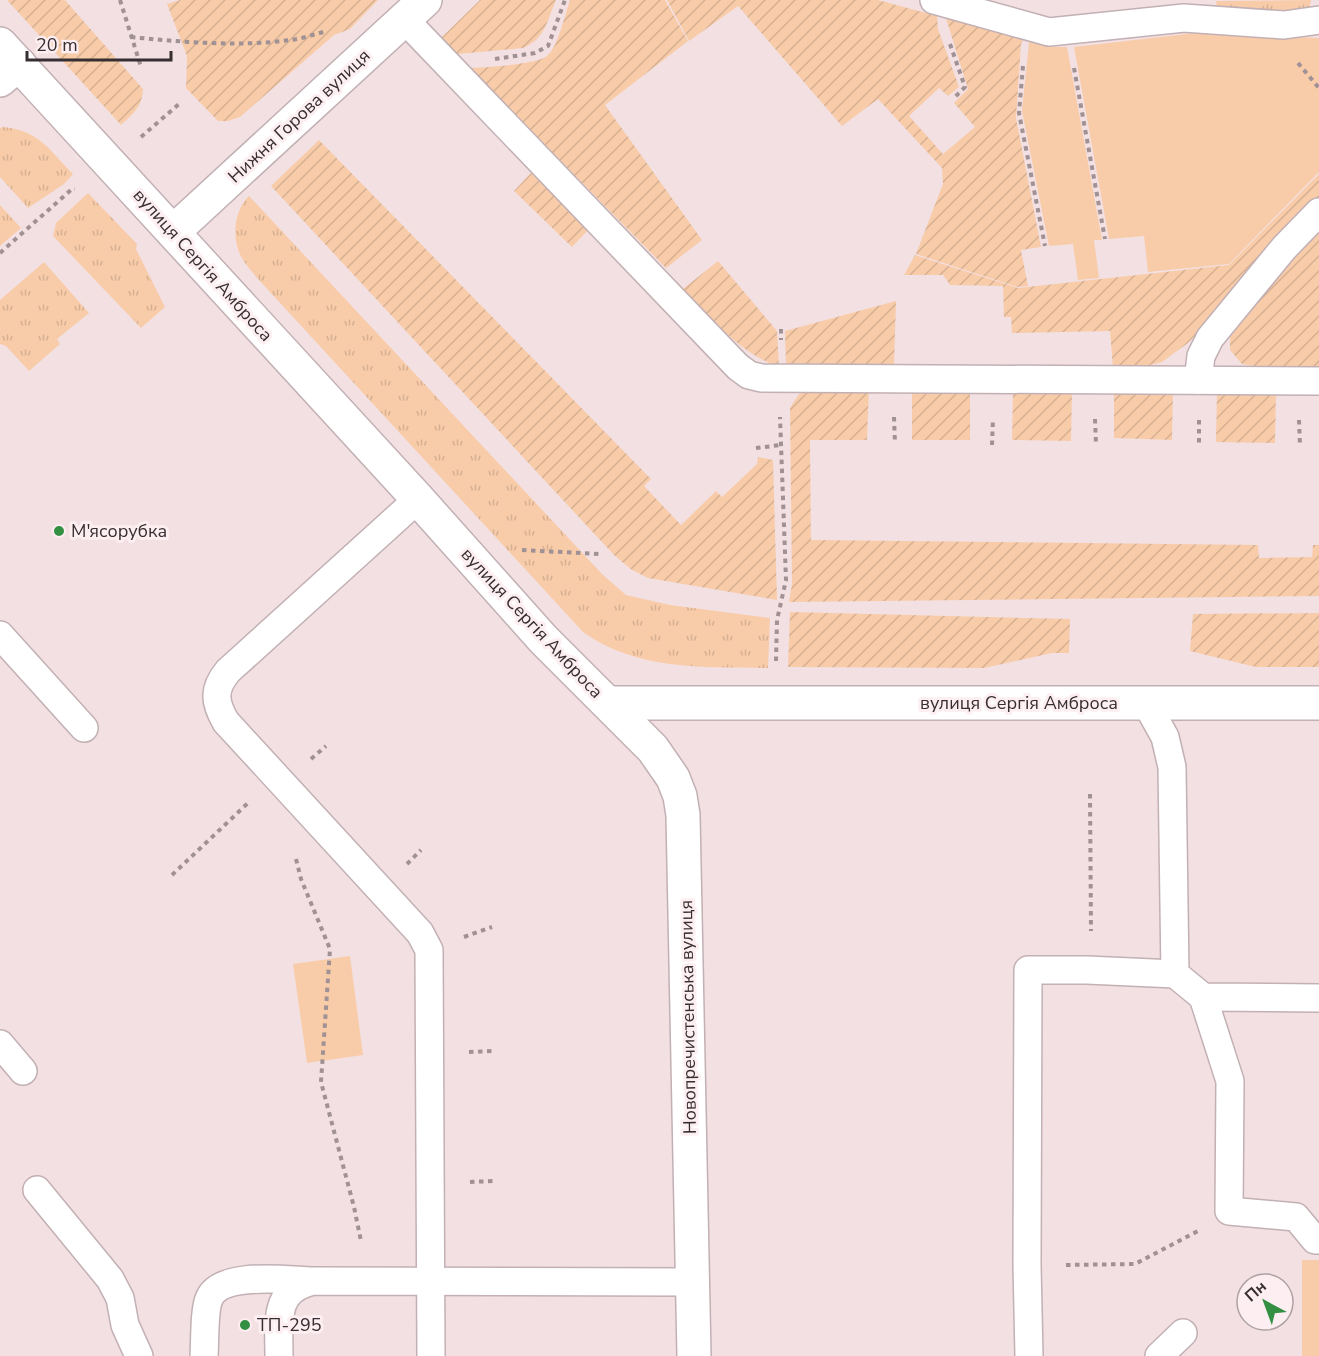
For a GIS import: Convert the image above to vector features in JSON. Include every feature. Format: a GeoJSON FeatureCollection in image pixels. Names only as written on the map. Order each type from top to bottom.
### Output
{"type":"FeatureCollection","features":[{"type":"Feature","properties":{"kind":"street","name":"Нижня Горова вулиця"},"geometry":{"type":"LineString","coordinates":[[172,232],[415,10]]}},
{"type":"Feature","properties":{"kind":"street","name":"вулиця Сергія Амброса"},"geometry":{"type":"LineString","coordinates":[[6,63],[172,232],[418,499],[543,639],[608,704],[1319,703]]}},
{"type":"Feature","properties":{"kind":"street","name":"Новопречистенська вулиця"},"geometry":{"type":"LineString","coordinates":[[608,704],[653,749],[664,764],[680,795],[683,815],[694,1356]]}},
{"type":"Feature","properties":{"kind":"lane"},"geometry":{"type":"LineString","coordinates":[[937,1],[1048,32],[1184,18],[1284,25],[1319,20]]}},
{"type":"Feature","properties":{"kind":"lane"},"geometry":{"type":"LineString","coordinates":[[415,10],[449,66],[738,367],[755,376],[1319,381]]}},
{"type":"Feature","properties":{"kind":"lane"},"geometry":{"type":"LineString","coordinates":[[1198,380],[1201,356],[1210,338],[1284,248],[1319,212]]}},
{"type":"Feature","properties":{"kind":"lane"},"geometry":{"type":"LineString","coordinates":[[418,499],[228,671],[219,682],[216,696],[225,722],[420,933],[429,950],[431,1356]]}},
{"type":"Feature","properties":{"kind":"lane"},"geometry":{"type":"LineString","coordinates":[[0,635],[84,728]]}},
{"type":"Feature","properties":{"kind":"lane"},"geometry":{"type":"LineString","coordinates":[[1146,703],[1165,737],[1172,767],[1175,974]]}},
{"type":"Feature","properties":{"kind":"lane"},"geometry":{"type":"LineString","coordinates":[[1029,1356],[1027,1265],[1029,970],[1175,974],[1203,997],[1230,1080],[1229,1211],[1296,1217],[1315,1240],[1319,1240]]}},
{"type":"Feature","properties":{"kind":"lane"},"geometry":{"type":"LineString","coordinates":[[1203,997],[1319,998]]}},
{"type":"Feature","properties":{"kind":"lane"},"geometry":{"type":"LineString","coordinates":[[0,1044],[23,1071]]}},
{"type":"Feature","properties":{"kind":"lane"},"geometry":{"type":"LineString","coordinates":[[37,1190],[110,1279],[120,1298],[126,1325],[139,1356]]}},
{"type":"Feature","properties":{"kind":"lane"},"geometry":{"type":"LineString","coordinates":[[204,1356],[208,1300],[225,1284],[241,1280],[693,1282]]}},
{"type":"Feature","properties":{"kind":"lane"},"geometry":{"type":"LineString","coordinates":[[279,1356],[279,1316],[282,1303],[290,1291],[302,1283],[315,1281]]}},
{"type":"Feature","properties":{"kind":"lane"},"geometry":{"type":"LineString","coordinates":[[1159,1356],[1183,1334]]}},
{"type":"Feature","properties":{"kind":"path"},"geometry":{"type":"LineString","coordinates":[[120,0],[141,66]]}},
{"type":"Feature","properties":{"kind":"path"},"geometry":{"type":"LineString","coordinates":[[449,66],[542,50],[552,39],[565,0]]}},
{"type":"Feature","properties":{"kind":"path"},"geometry":{"type":"LineString","coordinates":[[937,1],[965,87],[953,99]]}},
{"type":"Feature","properties":{"kind":"path"},"geometry":{"type":"LineString","coordinates":[[1027,27],[1019,113],[1045,246]]}},
{"type":"Feature","properties":{"kind":"path"},"geometry":{"type":"LineString","coordinates":[[132,37],[178,42],[249,42],[291,40],[331,30]]}},
{"type":"Feature","properties":{"kind":"path"},"geometry":{"type":"LineString","coordinates":[[1068,31],[1105,239]]}},
{"type":"Feature","properties":{"kind":"path"},"geometry":{"type":"LineString","coordinates":[[135,143],[179,104]]}},
{"type":"Feature","properties":{"kind":"path"},"geometry":{"type":"LineString","coordinates":[[0,253],[72,189],[78,189]]}},
{"type":"Feature","properties":{"kind":"path"},"geometry":{"type":"LineString","coordinates":[[777,667],[777,620],[786,580],[779,378]]}},
{"type":"Feature","properties":{"kind":"path"},"geometry":{"type":"LineString","coordinates":[[756,448],[781,445]]}},
{"type":"Feature","properties":{"kind":"path"},"geometry":{"type":"LineString","coordinates":[[460,546],[599,554]]}},
{"type":"Feature","properties":{"kind":"path"},"geometry":{"type":"LineString","coordinates":[[172,875],[276,776]]}},
{"type":"Feature","properties":{"kind":"path"},"geometry":{"type":"LineString","coordinates":[[1087,970],[1091,950],[1090,794]]}},
{"type":"Feature","properties":{"kind":"path"},"geometry":{"type":"LineString","coordinates":[[296,856],[301,879],[330,949],[321,1082],[354,1206],[368,1281]]}},
{"type":"Feature","properties":{"kind":"path"},"geometry":{"type":"LineString","coordinates":[[1027,1265],[1135,1264],[1187,1237],[1229,1211]]}},
{"type":"Feature","properties":{"kind":"green space"},"geometry":{"type":"Polygon","coordinates":[[[7,0],[65,0],[143,89],[141,101],[133,113],[121,125],[7,0]]]}},
{"type":"Feature","properties":{"kind":"green space"},"geometry":{"type":"Polygon","coordinates":[[[180,0],[378,0],[350,29],[334,35],[240,117],[218,121],[186,88],[187,56],[167,4],[180,0]]]}},
{"type":"Feature","properties":{"kind":"green space"},"geometry":{"type":"Polygon","coordinates":[[[480,0],[556,0],[541,34],[523,48],[447,55],[437,42],[480,0]]]}},
{"type":"Feature","properties":{"kind":"green space"},"geometry":{"type":"Polygon","coordinates":[[[570,0],[665,0],[688,41],[605,105],[702,240],[666,268],[469,68],[522,63],[547,56],[558,38],[570,0]]]}},
{"type":"Feature","properties":{"kind":"green space"},"geometry":{"type":"Polygon","coordinates":[[[667,0],[878,0],[937,16],[938,29],[959,87],[948,96],[939,88],[909,116],[943,154],[975,127],[954,103],[968,89],[945,15],[1023,40],[1016,118],[1041,247],[1021,250],[1028,286],[1017,287],[916,254],[943,184],[942,168],[878,99],[842,126],[738,6],[689,41],[667,0]]]}},
{"type":"Feature","properties":{"kind":"green space"},"geometry":{"type":"Polygon","coordinates":[[[1311,0],[1310,6],[1293,11],[1217,7],[1216,1],[1311,0]]]}},
{"type":"Feature","properties":{"kind":"green space"},"geometry":{"type":"Polygon","coordinates":[[[1195,33],[1319,38],[1319,172],[1229,264],[1148,272],[1144,236],[1109,239],[1074,47],[1195,33]]]}},
{"type":"Feature","properties":{"kind":"green space"},"geometry":{"type":"Polygon","coordinates":[[[1029,42],[1052,47],[1067,47],[1102,240],[1094,240],[1099,278],[1078,280],[1073,244],[1049,246],[1022,111],[1029,42]]]}},
{"type":"Feature","properties":{"kind":"green space"},"geometry":{"type":"Polygon","coordinates":[[[0,128],[16,129],[36,138],[51,150],[73,174],[64,184],[28,208],[0,177],[0,128]]]}},
{"type":"Feature","properties":{"kind":"green space"},"geometry":{"type":"Polygon","coordinates":[[[319,140],[651,479],[644,486],[681,525],[716,491],[722,497],[757,464],[758,457],[773,460],[777,600],[648,578],[632,570],[614,555],[271,186],[319,140]]]}},
{"type":"Feature","properties":{"kind":"green space"},"geometry":{"type":"Polygon","coordinates":[[[531,173],[589,229],[572,247],[514,191],[531,173]]]}},
{"type":"Feature","properties":{"kind":"green space"},"geometry":{"type":"Polygon","coordinates":[[[1319,174],[1319,206],[1188,343],[1162,362],[1138,368],[1113,368],[1110,331],[1012,333],[1011,317],[1004,317],[1003,286],[950,285],[943,275],[904,275],[915,255],[1018,288],[1229,265],[1319,174]]]}},
{"type":"Feature","properties":{"kind":"green space"},"geometry":{"type":"Polygon","coordinates":[[[88,193],[137,244],[136,249],[165,307],[141,328],[53,236],[56,223],[88,193]]]}},
{"type":"Feature","properties":{"kind":"green space"},"geometry":{"type":"Polygon","coordinates":[[[249,196],[602,574],[626,595],[670,605],[770,618],[768,668],[696,666],[649,660],[604,645],[583,632],[246,265],[239,252],[235,235],[237,218],[249,196]]]}},
{"type":"Feature","properties":{"kind":"green space"},"geometry":{"type":"Polygon","coordinates":[[[0,205],[21,228],[0,246],[0,205]]]}},
{"type":"Feature","properties":{"kind":"green space"},"geometry":{"type":"Polygon","coordinates":[[[1319,226],[1319,371],[1242,364],[1230,350],[1230,332],[1319,226]]]}},
{"type":"Feature","properties":{"kind":"green space"},"geometry":{"type":"Polygon","coordinates":[[[718,261],[777,331],[779,367],[751,353],[739,344],[683,289],[718,261]]]}},
{"type":"Feature","properties":{"kind":"green space"},"geometry":{"type":"Polygon","coordinates":[[[44,262],[89,313],[57,339],[60,344],[29,371],[6,346],[0,344],[0,300],[44,262]]]}},
{"type":"Feature","properties":{"kind":"green space"},"geometry":{"type":"Polygon","coordinates":[[[896,301],[894,365],[786,367],[785,331],[896,301]]]}},
{"type":"Feature","properties":{"kind":"green space"},"geometry":{"type":"Polygon","coordinates":[[[812,389],[869,389],[867,440],[810,440],[811,540],[1258,545],[1259,558],[1312,557],[1313,545],[1319,545],[1319,596],[789,602],[792,584],[790,408],[799,394],[812,389]]]}},
{"type":"Feature","properties":{"kind":"green space"},"geometry":{"type":"Polygon","coordinates":[[[970,389],[970,440],[912,440],[912,390],[970,389]]]}},
{"type":"Feature","properties":{"kind":"green space"},"geometry":{"type":"Polygon","coordinates":[[[1072,389],[1071,441],[1012,440],[1013,390],[1072,389]]]}},
{"type":"Feature","properties":{"kind":"green space"},"geometry":{"type":"Polygon","coordinates":[[[1173,390],[1172,440],[1114,438],[1114,391],[1173,390]]]}},
{"type":"Feature","properties":{"kind":"green space"},"geometry":{"type":"Polygon","coordinates":[[[1217,391],[1276,392],[1275,443],[1216,442],[1217,391]]]}},
{"type":"Feature","properties":{"kind":"green space"},"geometry":{"type":"Polygon","coordinates":[[[790,612],[1070,619],[1069,653],[1052,653],[984,668],[788,667],[790,612]]]}},
{"type":"Feature","properties":{"kind":"green space"},"geometry":{"type":"Polygon","coordinates":[[[1319,613],[1319,667],[1256,667],[1190,651],[1193,614],[1319,613]]]}},
{"type":"Feature","properties":{"kind":"green space"},"geometry":{"type":"Polygon","coordinates":[[[350,956],[363,1055],[307,1063],[293,964],[350,956]]]}},
{"type":"Feature","properties":{"kind":"green space"},"geometry":{"type":"Polygon","coordinates":[[[1302,1260],[1319,1260],[1319,1356],[1302,1356],[1302,1260]]]}},
{"type":"Feature","properties":{"kind":"place","name":"М'ясорубка"},"geometry":{"type":"Point","coordinates":[59,531]}},
{"type":"Feature","properties":{"kind":"place","name":"ТП-295"},"geometry":{"type":"Point","coordinates":[245,1325]}}]}
